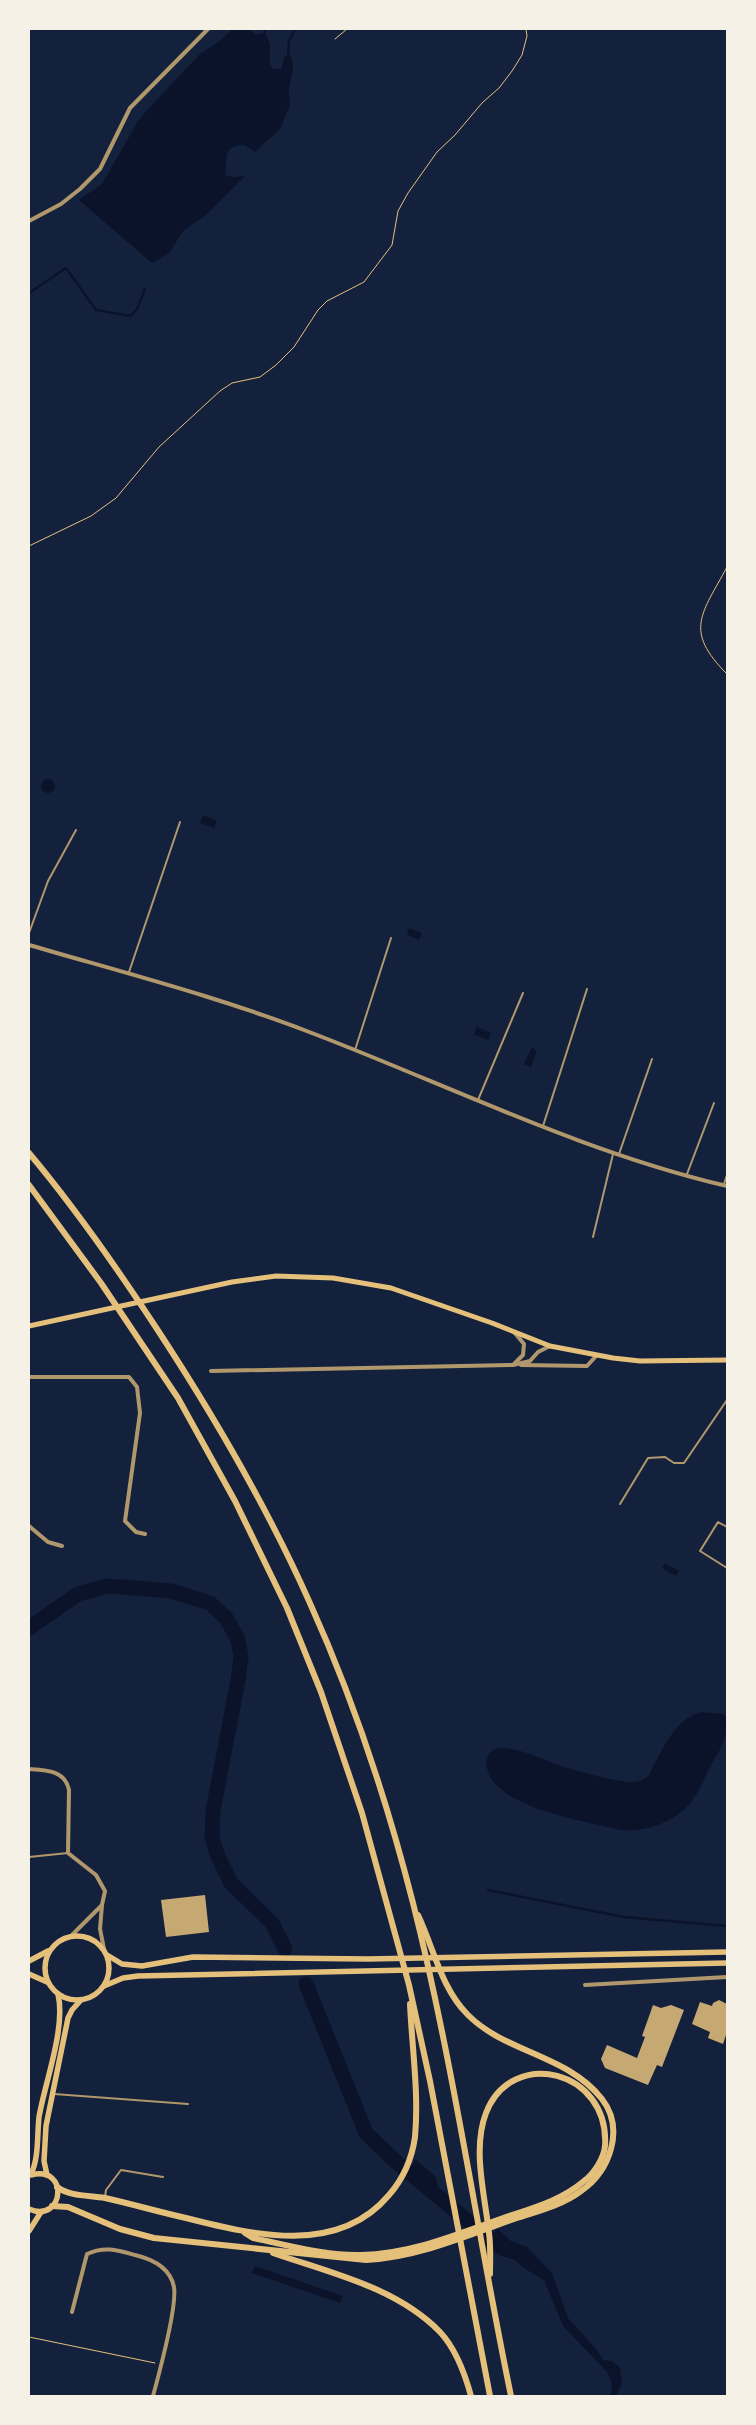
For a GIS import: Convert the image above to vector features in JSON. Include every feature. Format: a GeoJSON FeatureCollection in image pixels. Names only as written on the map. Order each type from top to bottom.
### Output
{"type":"FeatureCollection","features":[{"type":"Feature","properties":{"kind":"highway"},"geometry":{"type":"LineString","coordinates":[[29,1154],[120,1273],[194,1386],[255,1494],[310,1602],[352,1709],[387,1810],[413,1905],[511,2396]]}},
{"type":"Feature","properties":{"kind":"highway"},"geometry":{"type":"LineString","coordinates":[[29,1185],[101,1283],[178,1398],[235,1501],[287,1608],[331,1719],[362,1813],[409,1985],[430,2081],[490,2396]]}},
{"type":"Feature","properties":{"kind":"highway"},"geometry":{"type":"LineString","coordinates":[[52,2206],[68,2207],[120,2229],[154,2238],[267,2251],[288,2251],[339,2259],[366,2260],[388,2259],[428,2247],[569,2199],[592,2183],[610,2155],[613,2138],[611,2119],[603,2100],[590,2085],[573,2073],[498,2036],[467,2014],[452,1995],[442,1975],[431,1941],[413,1905]]}},
{"type":"Feature","properties":{"kind":"highway"},"geometry":{"type":"LineString","coordinates":[[58,2187],[71,2193],[104,2198],[245,2233],[306,2236],[343,2228],[356,2222],[382,2203],[401,2179],[411,2155],[416,2115],[409,1985]]}},
{"type":"Feature","properties":{"kind":"highway"},"geometry":{"type":"LineString","coordinates":[[491,2294],[482,2162],[482,2132],[486,2115],[494,2099],[510,2084],[533,2075],[554,2075],[569,2080],[589,2094],[602,2114],[605,2129],[604,2149],[601,2158],[597,2167],[586,2181],[566,2194],[514,2217]]}},
{"type":"Feature","properties":{"kind":"highway"},"geometry":{"type":"LineString","coordinates":[[245,2233],[253,2238],[283,2244],[358,2255],[404,2252],[428,2247]]}},
{"type":"Feature","properties":{"kind":"highway"},"geometry":{"type":"LineString","coordinates":[[267,2251],[376,2288],[408,2305],[441,2333],[456,2358],[472,2396]]}},
{"type":"Feature","properties":{"kind":"main road"},"geometry":{"type":"LineString","coordinates":[[29,1326],[232,1282],[276,1276],[333,1278],[391,1288],[550,1346],[640,1361],[727,1360]]}},
{"type":"Feature","properties":{"kind":"main road"},"geometry":{"type":"LineString","coordinates":[[29,1961],[48,1951],[54,1944],[72,1935],[84,1936],[95,1941],[105,1952],[122,1964],[142,1966],[193,1957],[368,1959],[727,1952]]}},
{"type":"Feature","properties":{"kind":"main road"},"geometry":{"type":"LineString","coordinates":[[48,1951],[44,1967],[48,1983]]}},
{"type":"Feature","properties":{"kind":"main road"},"geometry":{"type":"LineString","coordinates":[[104,1986],[108,1977],[105,1952]]}},
{"type":"Feature","properties":{"kind":"main road"},"geometry":{"type":"LineString","coordinates":[[47,2175],[44,2161],[44,2139],[68,2018],[81,2000],[94,1995],[104,1986],[123,1978],[138,1976],[370,1970],[727,1963]]}},
{"type":"Feature","properties":{"kind":"main road"},"geometry":{"type":"LineString","coordinates":[[29,1974],[48,1983],[58,1994],[65,1998],[81,2000]]}},
{"type":"Feature","properties":{"kind":"main road"},"geometry":{"type":"LineString","coordinates":[[29,2231],[41,2212],[52,2206],[58,2194],[58,2187],[54,2180],[47,2175],[30,2175],[35,2160],[40,2113],[57,2032],[60,2009],[58,1994]]}},
{"type":"Feature","properties":{"kind":"main road"},"geometry":{"type":"LineString","coordinates":[[29,2209],[41,2212]]}},
{"type":"Feature","properties":{"kind":"street"},"geometry":{"type":"LineString","coordinates":[[29,221],[61,204],[80,189],[100,169],[130,108],[208,29]]}},
{"type":"Feature","properties":{"kind":"street"},"geometry":{"type":"LineString","coordinates":[[29,945],[223,1002],[355,1050],[543,1126],[613,1152],[686,1176],[726,1186]]}},
{"type":"Feature","properties":{"kind":"street"},"geometry":{"type":"LineString","coordinates":[[513,1365],[523,1354],[524,1344],[514,1332]]}},
{"type":"Feature","properties":{"kind":"street"},"geometry":{"type":"LineString","coordinates":[[513,1365],[530,1361],[538,1352],[550,1346]]}},
{"type":"Feature","properties":{"kind":"street"},"geometry":{"type":"LineString","coordinates":[[211,1371],[513,1365],[587,1366],[597,1355]]}},
{"type":"Feature","properties":{"kind":"street"},"geometry":{"type":"LineString","coordinates":[[29,1377],[129,1377],[137,1387],[140,1413],[126,1521],[136,1532],[145,1534]]}},
{"type":"Feature","properties":{"kind":"street"},"geometry":{"type":"LineString","coordinates":[[29,1526],[48,1542],[62,1546]]}},
{"type":"Feature","properties":{"kind":"street"},"geometry":{"type":"LineString","coordinates":[[29,1769],[61,1775],[67,1781],[69,1790],[68,1853],[96,1874],[105,1891],[100,1929],[105,1952]]}},
{"type":"Feature","properties":{"kind":"street"},"geometry":{"type":"LineString","coordinates":[[72,1935],[102,1905]]}},
{"type":"Feature","properties":{"kind":"street"},"geometry":{"type":"LineString","coordinates":[[585,1985],[727,1977]]}},
{"type":"Feature","properties":{"kind":"street"},"geometry":{"type":"LineString","coordinates":[[72,2312],[87,2254],[98,2249],[110,2248],[152,2259],[166,2271],[174,2287],[172,2308],[153,2396]]}},
{"type":"Feature","properties":{"kind":"lane"},"geometry":{"type":"LineString","coordinates":[[128,974],[180,822]]}},
{"type":"Feature","properties":{"kind":"lane"},"geometry":{"type":"LineString","coordinates":[[29,933],[48,880],[76,830]]}},
{"type":"Feature","properties":{"kind":"lane"},"geometry":{"type":"LineString","coordinates":[[355,1050],[391,938]]}},
{"type":"Feature","properties":{"kind":"lane"},"geometry":{"type":"LineString","coordinates":[[543,1126],[587,988]]}},
{"type":"Feature","properties":{"kind":"lane"},"geometry":{"type":"LineString","coordinates":[[478,1100],[523,993]]}},
{"type":"Feature","properties":{"kind":"lane"},"geometry":{"type":"LineString","coordinates":[[619,1154],[652,1058]]}},
{"type":"Feature","properties":{"kind":"lane"},"geometry":{"type":"LineString","coordinates":[[686,1176],[714,1103]]}},
{"type":"Feature","properties":{"kind":"lane"},"geometry":{"type":"LineString","coordinates":[[593,1237],[613,1152]]}},
{"type":"Feature","properties":{"kind":"lane"},"geometry":{"type":"LineString","coordinates":[[726,1186],[727,1175]]}},
{"type":"Feature","properties":{"kind":"lane"},"geometry":{"type":"LineString","coordinates":[[620,1504],[648,1458],[665,1457],[674,1463],[684,1463],[727,1400]]}},
{"type":"Feature","properties":{"kind":"lane"},"geometry":{"type":"LineString","coordinates":[[727,1528],[718,1522],[700,1551],[727,1568]]}},
{"type":"Feature","properties":{"kind":"lane"},"geometry":{"type":"LineString","coordinates":[[29,1857],[68,1853]]}},
{"type":"Feature","properties":{"kind":"lane"},"geometry":{"type":"LineString","coordinates":[[54,2094],[188,2104]]}},
{"type":"Feature","properties":{"kind":"lane"},"geometry":{"type":"LineString","coordinates":[[104,2198],[106,2190],[121,2170],[163,2177]]}},
{"type":"Feature","properties":{"kind":"path"},"geometry":{"type":"LineString","coordinates":[[335,40],[347,29]]}},
{"type":"Feature","properties":{"kind":"path"},"geometry":{"type":"LineString","coordinates":[[29,546],[91,516],[116,498],[159,447],[220,392],[232,383],[260,376],[276,365],[294,347],[318,310],[327,301],[364,282],[392,245],[398,211],[408,193],[437,152],[455,135],[482,102],[499,88],[512,71],[522,55],[527,36],[526,29]]}},
{"type":"Feature","properties":{"kind":"path"},"geometry":{"type":"LineString","coordinates":[[727,567],[700,623],[703,644],[727,674]]}},
{"type":"Feature","properties":{"kind":"path"},"geometry":{"type":"LineString","coordinates":[[29,2337],[161,2364]]}},
{"type":"Feature","properties":{"kind":"water"},"geometry":{"type":"Polygon","coordinates":[[[232,29],[248,29],[257,35],[265,32],[270,44],[270,64],[273,69],[281,69],[285,56],[292,57],[293,68],[289,90],[290,105],[280,129],[255,152],[245,145],[232,147],[229,150],[226,158],[225,175],[233,177],[245,176],[206,215],[184,230],[168,254],[152,263],[79,200],[102,184],[138,121],[149,108],[200,54],[221,40],[232,29]]]}},
{"type":"Feature","properties":{"kind":"water"},"geometry":{"type":"Polygon","coordinates":[[[48,779],[53,781],[55,786],[53,791],[48,793],[43,791],[41,786],[43,781],[48,779]]]}},
{"type":"Feature","properties":{"kind":"water"},"geometry":{"type":"Polygon","coordinates":[[[203,815],[217,821],[214,828],[200,823],[203,815]]]}},
{"type":"Feature","properties":{"kind":"water"},"geometry":{"type":"Polygon","coordinates":[[[409,928],[422,933],[419,940],[407,935],[409,928]]]}},
{"type":"Feature","properties":{"kind":"water"},"geometry":{"type":"Polygon","coordinates":[[[477,1027],[491,1033],[488,1040],[474,1034],[477,1027]]]}},
{"type":"Feature","properties":{"kind":"water"},"geometry":{"type":"Polygon","coordinates":[[[532,1047],[537,1051],[531,1067],[524,1064],[532,1047]]]}},
{"type":"Feature","properties":{"kind":"water"},"geometry":{"type":"Polygon","coordinates":[[[665,1563],[679,1571],[676,1576],[662,1568],[665,1563]]]}},
{"type":"Feature","properties":{"kind":"water"},"geometry":{"type":"Polygon","coordinates":[[[701,1712],[724,1714],[727,1718],[723,1744],[688,1806],[661,1824],[640,1830],[620,1830],[565,1817],[524,1803],[506,1793],[494,1782],[487,1768],[486,1763],[491,1752],[502,1748],[528,1753],[561,1766],[596,1776],[625,1782],[639,1781],[649,1775],[676,1729],[683,1722],[701,1712]]]}},
{"type":"Feature","properties":{"kind":"water"},"geometry":{"type":"Polygon","coordinates":[[[415,2159],[436,2177],[441,2205],[407,2177],[415,2159]]]}},
{"type":"Feature","properties":{"kind":"water"},"geometry":{"type":"Polygon","coordinates":[[[498,2229],[511,2241],[527,2247],[552,2273],[568,2318],[597,2350],[603,2360],[612,2361],[620,2368],[622,2383],[616,2396],[611,2396],[612,2384],[608,2373],[563,2326],[544,2280],[522,2267],[515,2260],[499,2255],[495,2231],[498,2229]]]}},
{"type":"Feature","properties":{"kind":"water"},"geometry":{"type":"Polygon","coordinates":[[[255,2266],[343,2296],[340,2303],[252,2273],[255,2266]]]}},
{"type":"Feature","properties":{"kind":"building"},"geometry":{"type":"Polygon","coordinates":[[[205,1895],[209,1932],[166,1937],[161,1900],[205,1895]]]}},
{"type":"Feature","properties":{"kind":"building"},"geometry":{"type":"Polygon","coordinates":[[[719,2000],[727,2004],[727,2032],[723,2044],[708,2038],[710,2032],[692,2024],[700,2002],[712,2006],[713,2003],[719,2000]]]}},
{"type":"Feature","properties":{"kind":"building"},"geometry":{"type":"Polygon","coordinates":[[[653,2005],[661,2008],[671,2005],[684,2010],[662,2067],[657,2065],[648,2085],[605,2068],[601,2059],[607,2045],[637,2058],[645,2037],[642,2036],[653,2005]]]}},
{"type":"Feature","properties":{"kind":"waterway"},"geometry":{"type":"LineString","coordinates":[[288,59],[289,41],[295,29]]}},
{"type":"Feature","properties":{"kind":"waterway"},"geometry":{"type":"LineString","coordinates":[[29,293],[66,268],[96,310],[131,316],[137,309],[145,289]]}},
{"type":"Feature","properties":{"kind":"waterway"},"geometry":{"type":"LineString","coordinates":[[29,1628],[78,1594],[108,1586],[171,1591],[210,1603],[226,1618],[238,1639],[241,1657],[213,1811],[212,1837],[217,1854],[231,1883],[272,1923],[285,1949]]}},
{"type":"Feature","properties":{"kind":"waterway"},"geometry":{"type":"LineString","coordinates":[[488,1890],[624,1917],[727,1926]]}},
{"type":"Feature","properties":{"kind":"waterway"},"geometry":{"type":"LineString","coordinates":[[306,1984],[366,2133],[394,2160],[498,2246],[516,2252]]}}]}
